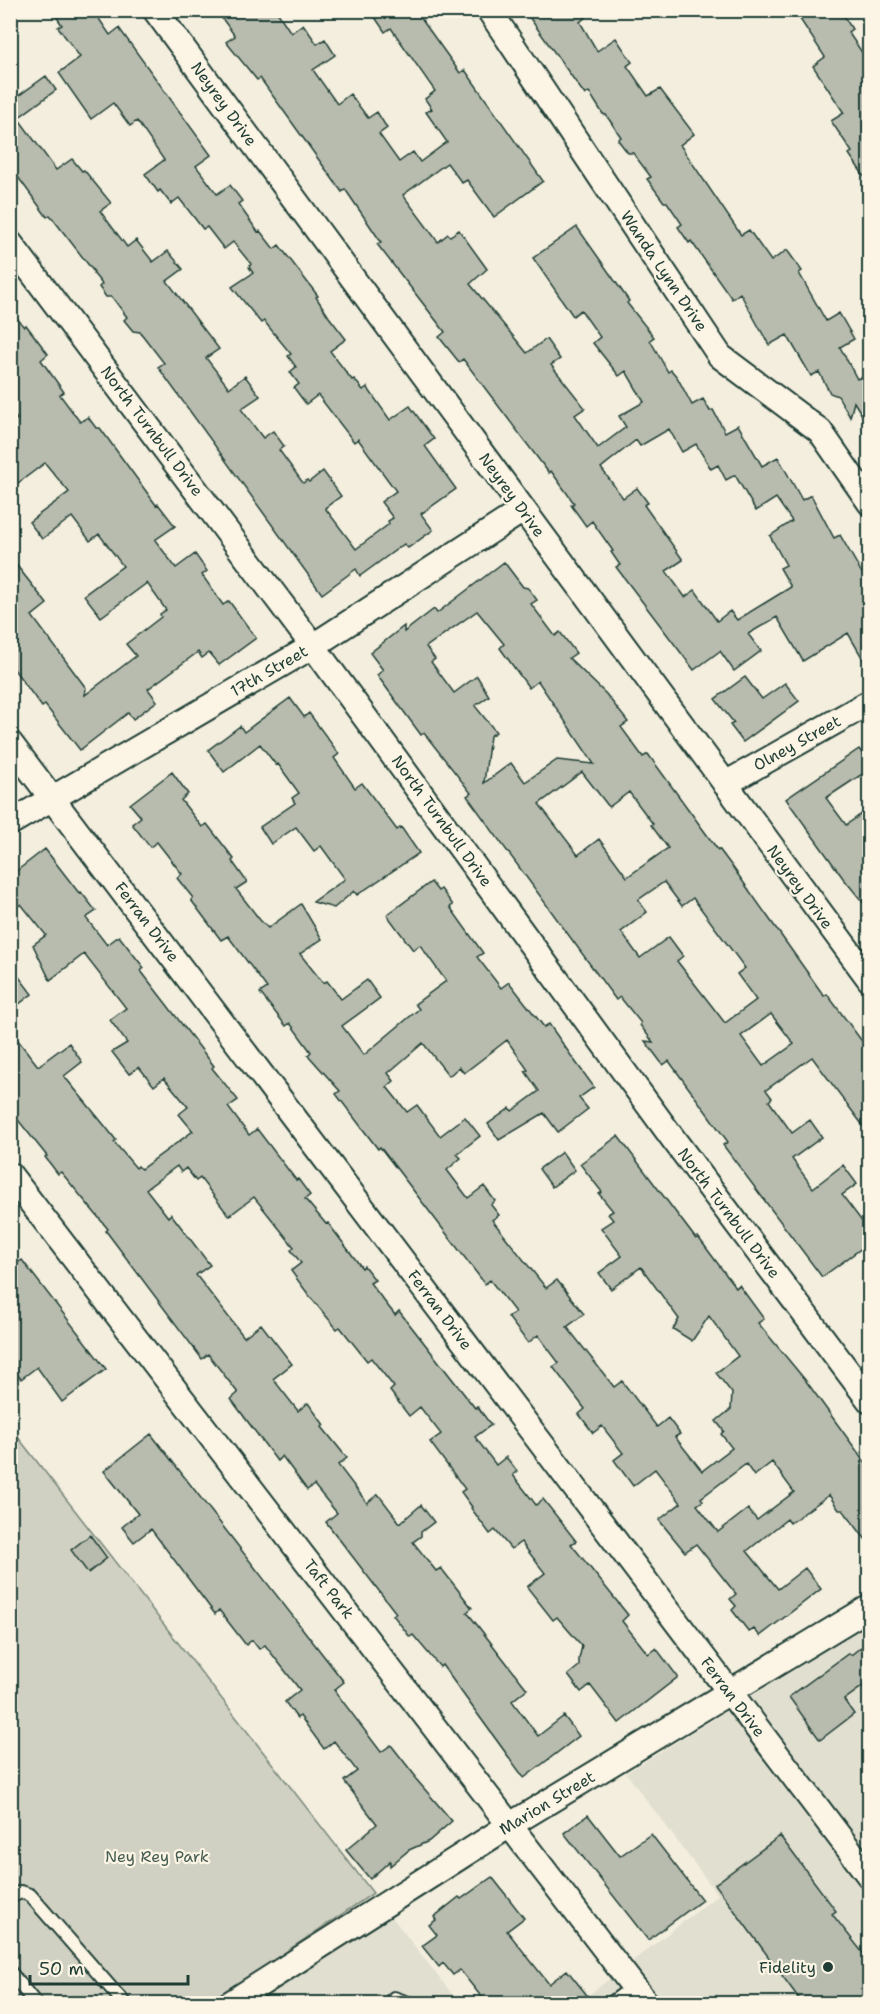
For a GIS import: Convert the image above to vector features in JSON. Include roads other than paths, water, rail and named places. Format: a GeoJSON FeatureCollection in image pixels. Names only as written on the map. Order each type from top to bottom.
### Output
{"type":"FeatureCollection","features":[{"type":"Feature","properties":{"kind":"street","name":"Neyrey Drive"},"geometry":{"type":"LineString","coordinates":[[155,10],[870,980]]}},
{"type":"Feature","properties":{"kind":"street","name":"Wanda Lynn Drive"},"geometry":{"type":"LineString","coordinates":[[489,10],[720,356],[820,431],[870,503]]}},
{"type":"Feature","properties":{"kind":"street","name":"North Turnbull Drive"},"geometry":{"type":"LineString","coordinates":[[10,243],[313,646],[681,1150],[870,1401]]}},
{"type":"Feature","properties":{"kind":"street","name":"17th Street"},"geometry":{"type":"LineString","coordinates":[[10,823],[313,646],[523,510]]}},
{"type":"Feature","properties":{"kind":"street","name":"Olney Street"},"geometry":{"type":"LineString","coordinates":[[725,784],[870,702]]}},
{"type":"Feature","properties":{"kind":"street","name":"Ferran Drive"},"geometry":{"type":"LineString","coordinates":[[10,742],[870,1877]]}},
{"type":"Feature","properties":{"kind":"street","name":"Taft Park"},"geometry":{"type":"LineString","coordinates":[[10,1175],[640,1995]]}},
{"type":"Feature","properties":{"kind":"street","name":"Marion Street"},"geometry":{"type":"LineString","coordinates":[[229,2004],[510,1825],[870,1607]]}},
{"type":"Feature","properties":{"kind":"lane"},"geometry":{"type":"LineString","coordinates":[[10,1898],[21,1892],[30,1895],[126,2004]]}},
{"type":"Feature","properties":{"kind":"lane"},"geometry":{"type":"LineString","coordinates":[[10,1972],[36,2004]]}},
{"type":"Feature","properties":{"kind":"lane"},"geometry":{"type":"LineString","coordinates":[[610,2004],[640,1995]]}},
{"type":"Feature","properties":{"kind":"lane"},"geometry":{"type":"LineString","coordinates":[[388,2004],[394,1998],[411,2004]]}},
{"type":"Feature","properties":{"kind":"place","name":"Fidelity"},"geometry":{"type":"Point","coordinates":[828,1967]}},
{"type":"Feature","properties":{"kind":"park label","name":"Ney Rey Park"},"geometry":{"type":"Point","coordinates":[157,1856]}}]}
